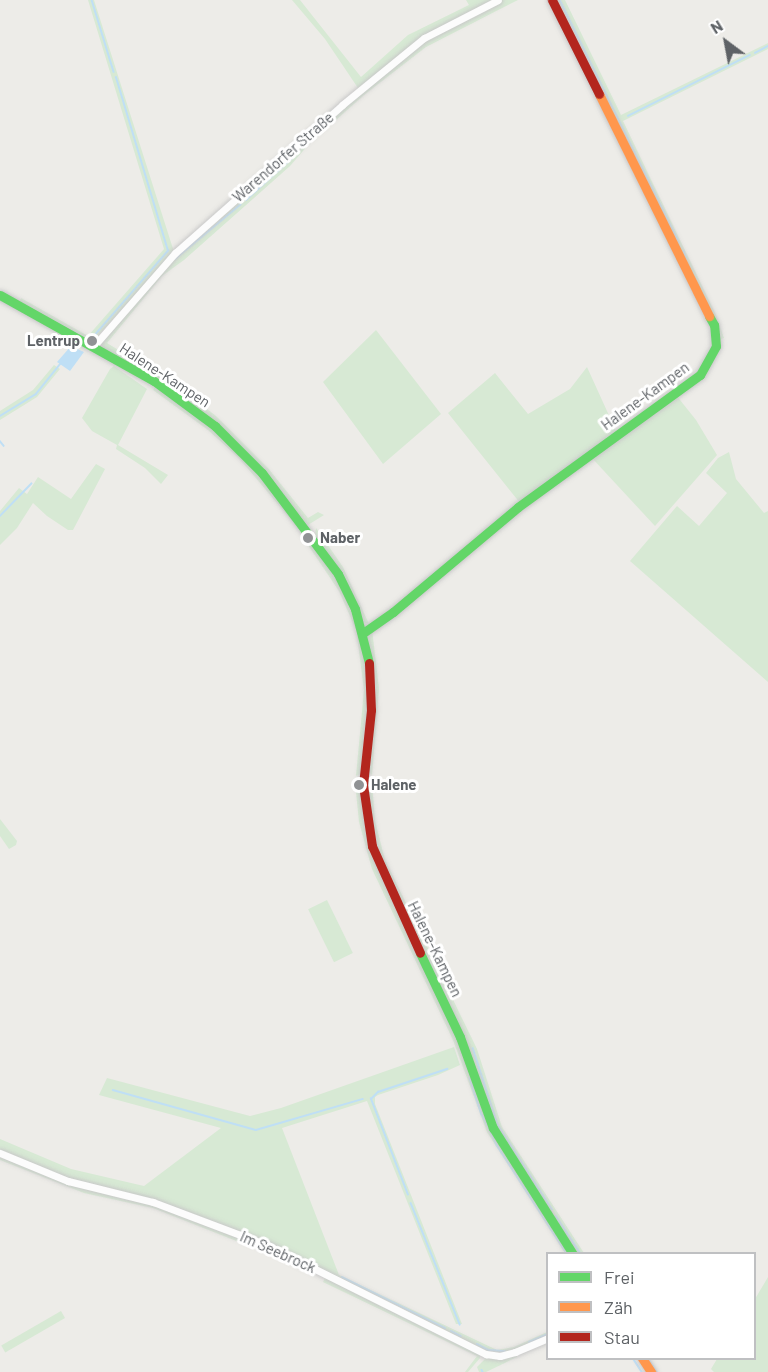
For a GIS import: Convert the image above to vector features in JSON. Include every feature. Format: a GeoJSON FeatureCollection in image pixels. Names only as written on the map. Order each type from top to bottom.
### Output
{"type":"FeatureCollection","features":[{"type":"Feature","properties":{"kind":"street","name":"Warendorfer Straße"},"geometry":{"type":"LineString","coordinates":[[93,347],[175,253],[342,105],[424,38],[498,0]]}},
{"type":"Feature","properties":{"kind":"street","name":"Halene-Kampen"},"geometry":{"type":"LineString","coordinates":[[363,633],[393,612],[518,507],[700,375],[708,366],[716,346],[714,326],[552,0]]}},
{"type":"Feature","properties":{"kind":"street","name":"Halene-Kampen"},"geometry":{"type":"LineString","coordinates":[[0,295],[179,398],[244,454],[278,493],[330,563],[350,597],[363,633],[372,688],[363,785],[372,846],[391,893],[460,1037],[493,1128],[572,1252]]}},
{"type":"Feature","properties":{"kind":"street","name":"Im Seebrock"},"geometry":{"type":"LineString","coordinates":[[0,1153],[68,1180],[153,1202],[267,1245],[486,1354],[500,1356],[546,1339]]}},
{"type":"Feature","properties":{"kind":"green space"},"geometry":{"type":"Polygon","coordinates":[[[88,0],[94,0],[174,252],[93,341],[20,301],[21,298],[88,336],[164,249],[88,0]]]}},
{"type":"Feature","properties":{"kind":"green space"},"geometry":{"type":"Polygon","coordinates":[[[292,0],[300,0],[361,77],[408,35],[469,5],[466,0],[493,0],[424,36],[358,88],[325,39],[292,0]]]}},
{"type":"Feature","properties":{"kind":"green space"},"geometry":{"type":"Polygon","coordinates":[[[502,0],[518,0],[426,47],[364,95],[309,144],[290,166],[184,260],[162,276],[107,343],[180,388],[216,416],[268,468],[308,518],[318,512],[324,515],[308,525],[247,452],[103,349],[101,341],[176,255],[360,93],[426,40],[502,0]]]}},
{"type":"Feature","properties":{"kind":"green space"},"geometry":{"type":"Polygon","coordinates":[[[554,0],[565,0],[621,115],[768,43],[768,49],[623,121],[716,315],[724,338],[719,340],[554,0]]]}},
{"type":"Feature","properties":{"kind":"green space"},"geometry":{"type":"Polygon","coordinates":[[[376,330],[441,414],[383,464],[323,382],[376,330]]]}},
{"type":"Feature","properties":{"kind":"green space"},"geometry":{"type":"Polygon","coordinates":[[[54,365],[60,369],[37,397],[0,420],[0,411],[33,390],[54,365]]]}},
{"type":"Feature","properties":{"kind":"green space"},"geometry":{"type":"Polygon","coordinates":[[[114,366],[147,389],[118,445],[168,475],[161,484],[145,468],[116,449],[117,445],[92,431],[82,418],[110,369],[114,366]]]}},
{"type":"Feature","properties":{"kind":"green space"},"geometry":{"type":"Polygon","coordinates":[[[587,367],[617,433],[520,503],[448,413],[495,373],[528,414],[570,389],[587,367]]]}},
{"type":"Feature","properties":{"kind":"green space"},"geometry":{"type":"Polygon","coordinates":[[[155,387],[203,420],[262,477],[303,534],[239,458],[208,430],[153,390],[155,387]]]}},
{"type":"Feature","properties":{"kind":"green space"},"geometry":{"type":"Polygon","coordinates":[[[676,395],[696,420],[717,455],[655,526],[591,457],[676,395]]]}},
{"type":"Feature","properties":{"kind":"green space"},"geometry":{"type":"Polygon","coordinates":[[[729,452],[736,479],[764,513],[768,511],[768,682],[630,561],[677,506],[699,526],[727,493],[706,473],[718,458],[729,452]]]}},
{"type":"Feature","properties":{"kind":"green space"},"geometry":{"type":"Polygon","coordinates":[[[96,464],[105,469],[73,530],[68,530],[47,516],[33,503],[17,528],[0,545],[0,511],[19,488],[27,494],[38,477],[71,499],[96,464]]]}},
{"type":"Feature","properties":{"kind":"green space"},"geometry":{"type":"Polygon","coordinates":[[[316,528],[343,567],[369,624],[363,622],[353,595],[315,535],[316,528]]]}},
{"type":"Feature","properties":{"kind":"green space"},"geometry":{"type":"Polygon","coordinates":[[[308,537],[336,576],[359,630],[357,632],[339,591],[304,539],[308,537]]]}},
{"type":"Feature","properties":{"kind":"green space"},"geometry":{"type":"Polygon","coordinates":[[[372,629],[379,689],[372,775],[367,770],[372,660],[367,637],[372,629]]]}},
{"type":"Feature","properties":{"kind":"green space"},"geometry":{"type":"Polygon","coordinates":[[[357,636],[360,636],[366,662],[368,710],[360,774],[356,776],[364,690],[357,636]]]}},
{"type":"Feature","properties":{"kind":"green space"},"geometry":{"type":"Polygon","coordinates":[[[355,782],[359,784],[364,821],[450,1020],[482,1107],[569,1252],[564,1252],[487,1132],[453,1040],[372,869],[359,822],[355,782]]]}},
{"type":"Feature","properties":{"kind":"green space"},"geometry":{"type":"Polygon","coordinates":[[[372,782],[375,821],[385,860],[477,1049],[502,1127],[583,1252],[576,1252],[500,1134],[378,853],[367,789],[372,782]]]}},
{"type":"Feature","properties":{"kind":"green space"},"geometry":{"type":"Polygon","coordinates":[[[0,819],[17,841],[16,845],[9,849],[0,836],[0,819]]]}},
{"type":"Feature","properties":{"kind":"green space"},"geometry":{"type":"Polygon","coordinates":[[[327,900],[353,953],[334,962],[308,909],[327,900]]]}},
{"type":"Feature","properties":{"kind":"green space"},"geometry":{"type":"Polygon","coordinates":[[[454,1047],[460,1065],[438,1075],[378,1095],[375,1097],[375,1104],[462,1324],[456,1324],[367,1101],[282,1128],[339,1275],[497,1350],[514,1347],[546,1332],[546,1336],[506,1353],[485,1350],[268,1243],[67,1178],[0,1151],[0,1139],[71,1169],[144,1186],[221,1128],[99,1095],[107,1078],[250,1116],[281,1108],[454,1047]]]}},
{"type":"Feature","properties":{"kind":"green space"},"geometry":{"type":"Polygon","coordinates":[[[0,1155],[67,1182],[153,1204],[272,1249],[269,1254],[153,1208],[84,1193],[0,1160],[0,1155]]]}},
{"type":"Feature","properties":{"kind":"green space"},"geometry":{"type":"Polygon","coordinates":[[[326,1276],[480,1353],[480,1358],[468,1372],[465,1372],[477,1356],[323,1282],[326,1276]]]}},
{"type":"Feature","properties":{"kind":"green space"},"geometry":{"type":"Polygon","coordinates":[[[768,1277],[768,1372],[714,1372],[711,1369],[716,1360],[756,1360],[756,1297],[768,1277]]]}},
{"type":"Feature","properties":{"kind":"green space"},"geometry":{"type":"Polygon","coordinates":[[[61,1311],[65,1318],[5,1352],[1,1346],[61,1311]]]}},
{"type":"Feature","properties":{"kind":"green space"},"geometry":{"type":"Polygon","coordinates":[[[516,1354],[517,1357],[486,1372],[479,1372],[477,1367],[486,1358],[516,1354]]]}},
{"type":"Feature","properties":{"kind":"water"},"geometry":{"type":"Polygon","coordinates":[[[71,346],[84,352],[70,371],[57,362],[71,346]]]}},
{"type":"Feature","properties":{"kind":"waterway"},"geometry":{"type":"LineString","coordinates":[[92,0],[114,72]]}},
{"type":"Feature","properties":{"kind":"waterway"},"geometry":{"type":"LineString","coordinates":[[560,0],[679,242]]}},
{"type":"Feature","properties":{"kind":"waterway"},"geometry":{"type":"LineString","coordinates":[[755,53],[768,46]]}},
{"type":"Feature","properties":{"kind":"waterway"},"geometry":{"type":"LineString","coordinates":[[628,116],[750,55]]}},
{"type":"Feature","properties":{"kind":"waterway"},"geometry":{"type":"LineString","coordinates":[[94,336],[168,251],[116,78]]}},
{"type":"Feature","properties":{"kind":"waterway"},"geometry":{"type":"LineString","coordinates":[[246,200],[292,158]]}},
{"type":"Feature","properties":{"kind":"waterway"},"geometry":{"type":"LineString","coordinates":[[175,259],[240,205]]}},
{"type":"Feature","properties":{"kind":"waterway"},"geometry":{"type":"LineString","coordinates":[[684,251],[686,258]]}},
{"type":"Feature","properties":{"kind":"waterway"},"geometry":{"type":"LineString","coordinates":[[0,416],[36,394],[60,364]]}},
{"type":"Feature","properties":{"kind":"waterway"},"geometry":{"type":"LineString","coordinates":[[0,441],[4,446]]}},
{"type":"Feature","properties":{"kind":"waterway"},"geometry":{"type":"LineString","coordinates":[[0,516],[31,484]]}},
{"type":"Feature","properties":{"kind":"waterway"},"geometry":{"type":"LineString","coordinates":[[473,1048],[498,1125],[552,1209]]}},
{"type":"Feature","properties":{"kind":"waterway"},"geometry":{"type":"LineString","coordinates":[[408,1195],[371,1099],[378,1092],[447,1069]]}},
{"type":"Feature","properties":{"kind":"waterway"},"geometry":{"type":"LineString","coordinates":[[470,1078],[482,1114],[497,1145],[566,1252]]}},
{"type":"Feature","properties":{"kind":"waterway"},"geometry":{"type":"LineString","coordinates":[[113,1090],[256,1130],[363,1099]]}},
{"type":"Feature","properties":{"kind":"waterway"},"geometry":{"type":"LineString","coordinates":[[411,1203],[460,1324]]}},
{"type":"Feature","properties":{"kind":"waterway"},"geometry":{"type":"LineString","coordinates":[[556,1216],[580,1252]]}},
{"type":"Feature","properties":{"kind":"waterway"},"geometry":{"type":"LineString","coordinates":[[342,1277],[445,1328]]}},
{"type":"Feature","properties":{"kind":"waterway"},"geometry":{"type":"LineString","coordinates":[[451,1331],[461,1336]]}},
{"type":"Feature","properties":{"kind":"waterway"},"geometry":{"type":"LineString","coordinates":[[529,1342],[546,1335]]}},
{"type":"Feature","properties":{"kind":"waterway"},"geometry":{"type":"LineString","coordinates":[[477,1344],[489,1350],[505,1351]]}},
{"type":"Feature","properties":{"kind":"waterway"},"geometry":{"type":"LineString","coordinates":[[634,1360],[642,1372]]}},
{"type":"Feature","properties":{"kind":"waterway"},"geometry":{"type":"LineString","coordinates":[[649,1360],[657,1372]]}},
{"type":"Feature","properties":{"kind":"traffic: fast"},"geometry":{"type":"LineString","coordinates":[[0,295],[154,381],[215,426],[262,473],[338,574],[355,609],[369,663]]}},
{"type":"Feature","properties":{"kind":"traffic: fast"},"geometry":{"type":"LineString","coordinates":[[363,633],[393,612],[518,507],[700,375],[716,346],[714,325],[709,316]]}},
{"type":"Feature","properties":{"kind":"traffic: fast"},"geometry":{"type":"LineString","coordinates":[[420,953],[460,1037],[493,1128],[572,1252]]}},
{"type":"Feature","properties":{"kind":"traffic: slow"},"geometry":{"type":"LineString","coordinates":[[599,94],[709,316]]}},
{"type":"Feature","properties":{"kind":"traffic: slow"},"geometry":{"type":"LineString","coordinates":[[643,1360],[651,1372]]}},
{"type":"Feature","properties":{"kind":"traffic: jam"},"geometry":{"type":"LineString","coordinates":[[552,0],[599,94]]}},
{"type":"Feature","properties":{"kind":"traffic: jam"},"geometry":{"type":"LineString","coordinates":[[369,663],[371,710],[363,785],[372,846],[420,953]]}},
{"type":"Feature","properties":{"kind":"place","name":"Lentrup"},"geometry":{"type":"Point","coordinates":[92,341]}},
{"type":"Feature","properties":{"kind":"place","name":"Naber"},"geometry":{"type":"Point","coordinates":[308,538]}},
{"type":"Feature","properties":{"kind":"place","name":"Halene"},"geometry":{"type":"Point","coordinates":[359,785]}}]}
